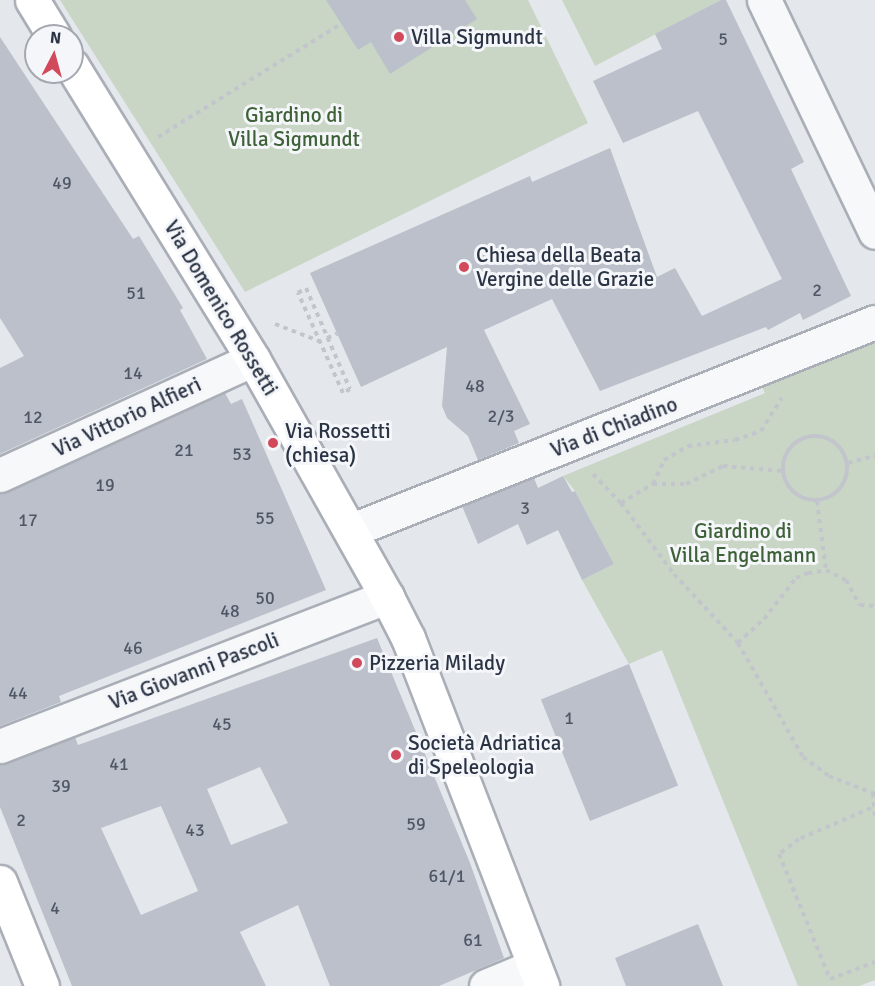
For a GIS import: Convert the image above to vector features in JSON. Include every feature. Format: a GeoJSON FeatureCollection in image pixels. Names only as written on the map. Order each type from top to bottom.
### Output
{"type":"FeatureCollection","features":[{"type":"Feature","properties":{"kind":"main road"},"geometry":{"type":"LineString","coordinates":[[32,0],[47,24]]}},
{"type":"Feature","properties":{"kind":"main road","name":"Via Domenico Rossetti"},"geometry":{"type":"LineString","coordinates":[[83,84],[253,359],[352,530],[408,638],[538,976]]}},
{"type":"Feature","properties":{"kind":"main road"},"geometry":{"type":"LineString","coordinates":[[0,882],[42,986]]}},
{"type":"Feature","properties":{"kind":"street"},"geometry":{"type":"LineString","coordinates":[[764,0],[875,232]]}},
{"type":"Feature","properties":{"kind":"street","name":"Via di Chiadino"},"geometry":{"type":"LineString","coordinates":[[352,530],[875,322]]}},
{"type":"Feature","properties":{"kind":"street","name":"Via Vittorio Alfieri"},"geometry":{"type":"LineString","coordinates":[[0,476],[253,359]]}},
{"type":"Feature","properties":{"kind":"street","name":"Via Giovanni Pascoli"},"geometry":{"type":"LineString","coordinates":[[0,746],[387,597]]}},
{"type":"Feature","properties":{"kind":"street"},"geometry":{"type":"LineString","coordinates":[[486,986],[538,976]]}},
{"type":"Feature","properties":{"kind":"path"},"geometry":{"type":"LineString","coordinates":[[150,142],[341,24]]}},
{"type":"Feature","properties":{"kind":"path"},"geometry":{"type":"LineString","coordinates":[[306,288],[350,389],[343,393],[320,341],[297,293],[306,288]]}},
{"type":"Feature","properties":{"kind":"path"},"geometry":{"type":"LineString","coordinates":[[271,323],[320,341]]}},
{"type":"Feature","properties":{"kind":"path"},"geometry":{"type":"LineString","coordinates":[[327,338],[338,333]]}},
{"type":"Feature","properties":{"kind":"path"},"geometry":{"type":"LineString","coordinates":[[653,484],[664,460],[688,446],[735,440],[761,431],[776,413],[787,387]]}},
{"type":"Feature","properties":{"kind":"path"},"geometry":{"type":"LineString","coordinates":[[825,436],[840,447],[848,463],[846,480],[836,494],[817,501],[804,499],[789,488],[783,471],[784,457],[791,446],[807,437],[825,436]]}},
{"type":"Feature","properties":{"kind":"path"},"geometry":{"type":"LineString","coordinates":[[848,463],[875,456]]}},
{"type":"Feature","properties":{"kind":"path"},"geometry":{"type":"LineString","coordinates":[[586,466],[621,503],[674,574],[738,643],[803,757],[829,776],[874,794],[871,808],[875,816]]}},
{"type":"Feature","properties":{"kind":"path"},"geometry":{"type":"LineString","coordinates":[[621,503],[653,484],[686,483],[723,466],[783,471]]}},
{"type":"Feature","properties":{"kind":"path"},"geometry":{"type":"LineString","coordinates":[[817,501],[826,570]]}},
{"type":"Feature","properties":{"kind":"path"},"geometry":{"type":"LineString","coordinates":[[738,643],[764,619],[796,578],[826,570],[846,580],[860,605],[875,606]]}},
{"type":"Feature","properties":{"kind":"path"},"geometry":{"type":"LineString","coordinates":[[871,808],[799,839],[779,854],[830,980],[875,962]]}},
{"type":"Feature","properties":{"kind":"green space","name":"Giardino di Villa Sigmundt"},"geometry":{"type":"Polygon","coordinates":[[[60,0],[528,0],[588,123],[245,292],[84,38],[84,24],[75,24],[60,0]]]}},
{"type":"Feature","properties":{"kind":"green space"},"geometry":{"type":"Polygon","coordinates":[[[562,0],[721,0],[595,66],[562,0]]]}},
{"type":"Feature","properties":{"kind":"green space","name":"Giardino di Villa Engelmann"},"geometry":{"type":"Polygon","coordinates":[[[875,329],[875,980],[859,986],[798,986],[662,650],[629,664],[582,580],[614,564],[575,491],[563,476],[765,393],[756,374],[875,329]]]}},
{"type":"Feature","properties":{"kind":"building","name":"Villa Sigmundt"},"geometry":{"type":"Polygon","coordinates":[[[326,0],[465,0],[477,19],[390,74],[371,42],[358,50],[326,0]]]}},
{"type":"Feature","properties":{"kind":"building"},"geometry":{"type":"Polygon","coordinates":[[[721,0],[726,0],[804,162],[791,169],[851,296],[803,320],[800,313],[768,330],[766,327],[600,391],[552,299],[484,330],[530,424],[514,431],[519,443],[478,460],[468,436],[447,418],[442,406],[447,347],[361,387],[310,273],[530,176],[532,182],[610,148],[657,277],[675,268],[702,316],[782,279],[698,111],[623,143],[593,81],[662,49],[655,34],[721,0]]]}},
{"type":"Feature","properties":{"kind":"building"},"geometry":{"type":"Polygon","coordinates":[[[0,37],[24,73],[24,84],[31,84],[133,239],[139,236],[183,308],[180,310],[207,359],[0,454],[0,368],[24,356],[0,318],[0,37]]]}},
{"type":"Feature","properties":{"kind":"building"},"geometry":{"type":"Polygon","coordinates":[[[225,393],[231,404],[242,399],[326,590],[59,696],[61,702],[0,726],[0,493],[225,393]]]}},
{"type":"Feature","properties":{"kind":"building"},"geometry":{"type":"Polygon","coordinates":[[[563,476],[572,492],[575,491],[614,564],[582,580],[558,530],[527,545],[518,524],[478,544],[462,506],[534,478],[538,488],[563,476]]]}},
{"type":"Feature","properties":{"kind":"building"},"geometry":{"type":"Polygon","coordinates":[[[377,638],[470,863],[504,958],[439,986],[330,986],[298,905],[240,932],[266,986],[72,986],[0,807],[0,764],[75,737],[78,745],[377,638]],[[260,767],[207,789],[231,845],[288,823],[260,767]],[[161,806],[101,828],[141,915],[198,891],[161,806]]]}},
{"type":"Feature","properties":{"kind":"building"},"geometry":{"type":"Polygon","coordinates":[[[629,664],[678,785],[590,821],[541,700],[629,664]]]}},
{"type":"Feature","properties":{"kind":"building"},"geometry":{"type":"Polygon","coordinates":[[[698,924],[723,986],[626,986],[615,958],[698,924]]]}},
{"type":"Feature","properties":{"kind":"place","name":"Villa Sigmundt"},"geometry":{"type":"Point","coordinates":[399,37]}},
{"type":"Feature","properties":{"kind":"place","name":"Chiesa della Beata Vergine delle Grazie"},"geometry":{"type":"Point","coordinates":[464,267]}},
{"type":"Feature","properties":{"kind":"place","name":"Via Rossetti (chiesa)"},"geometry":{"type":"Point","coordinates":[273,443]}},
{"type":"Feature","properties":{"kind":"place","name":"Pizzeria Milady"},"geometry":{"type":"Point","coordinates":[357,663]}},
{"type":"Feature","properties":{"kind":"place","name":"Società Adriatica di Speleologia"},"geometry":{"type":"Point","coordinates":[396,755]}}]}
